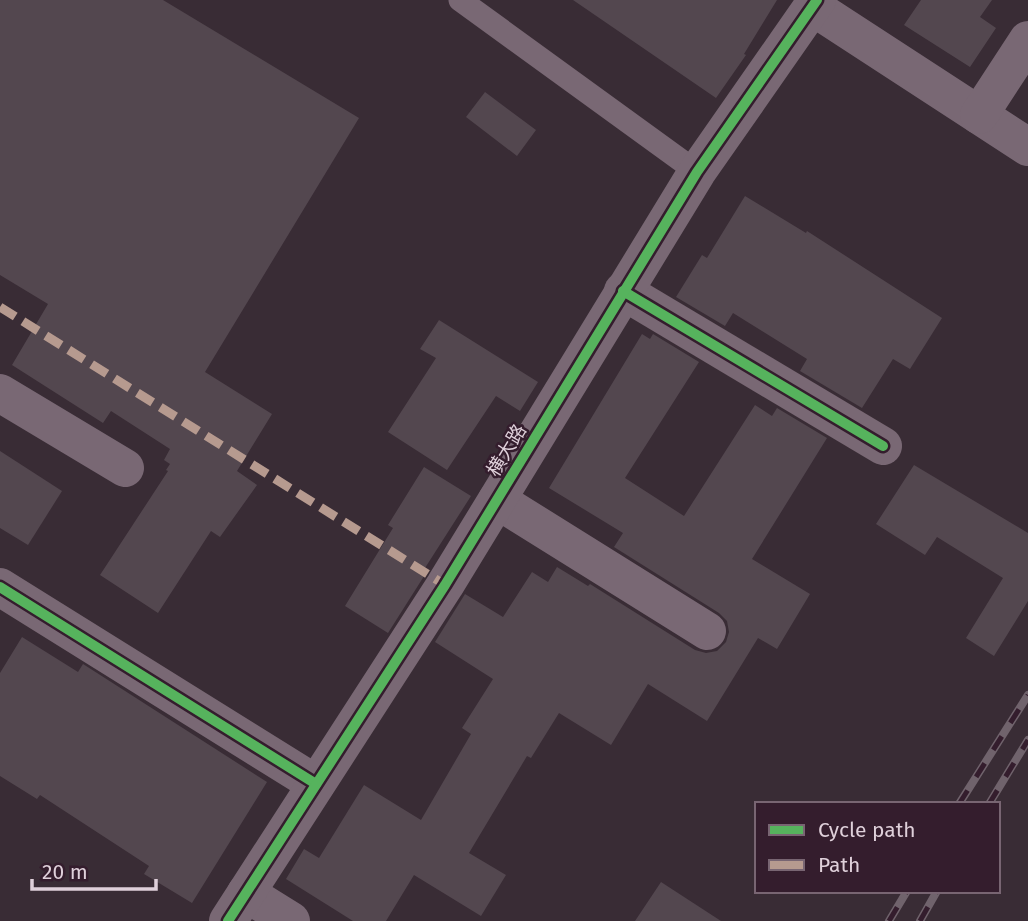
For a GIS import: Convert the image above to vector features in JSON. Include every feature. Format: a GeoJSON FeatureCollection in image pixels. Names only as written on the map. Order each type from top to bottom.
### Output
{"type":"FeatureCollection","features":[{"type":"Feature","properties":{"kind":"street","name":"横大路"},"geometry":{"type":"LineString","coordinates":[[237,907],[497,500],[698,172],[815,4]]}},
{"type":"Feature","properties":{"kind":"street"},"geometry":{"type":"LineString","coordinates":[[815,4],[1028,147]]}},
{"type":"Feature","properties":{"kind":"street"},"geometry":{"type":"LineString","coordinates":[[979,115],[1028,40]]}},
{"type":"Feature","properties":{"kind":"street"},"geometry":{"type":"LineString","coordinates":[[623,291],[883,446]]}},
{"type":"Feature","properties":{"kind":"street"},"geometry":{"type":"LineString","coordinates":[[0,393],[125,468]]}},
{"type":"Feature","properties":{"kind":"street"},"geometry":{"type":"LineString","coordinates":[[497,500],[707,631]]}},
{"type":"Feature","properties":{"kind":"street"},"geometry":{"type":"LineString","coordinates":[[0,587],[316,784]]}},
{"type":"Feature","properties":{"kind":"street"},"geometry":{"type":"LineString","coordinates":[[237,907],[291,921]]}},
{"type":"Feature","properties":{"kind":"lane"},"geometry":{"type":"LineString","coordinates":[[460,0],[698,172]]}},
{"type":"Feature","properties":{"kind":"building"},"geometry":{"type":"Polygon","coordinates":[[[0,0],[163,0],[359,118],[205,372],[272,414],[237,471],[257,485],[220,537],[211,531],[158,613],[100,575],[168,471],[166,470],[170,464],[164,460],[170,449],[111,411],[103,423],[12,365],[48,304],[0,275],[0,0]]]}},
{"type":"Feature","properties":{"kind":"building"},"geometry":{"type":"Polygon","coordinates":[[[573,0],[777,0],[744,54],[746,55],[716,98],[573,0]]]}},
{"type":"Feature","properties":{"kind":"building"},"geometry":{"type":"Polygon","coordinates":[[[921,0],[992,0],[980,17],[996,28],[970,67],[904,25],[921,0]]]}},
{"type":"Feature","properties":{"kind":"building"},"geometry":{"type":"Polygon","coordinates":[[[485,92],[536,130],[517,156],[466,117],[485,92]]]}},
{"type":"Feature","properties":{"kind":"building"},"geometry":{"type":"Polygon","coordinates":[[[745,196],[806,233],[807,231],[942,318],[910,369],[893,359],[862,408],[800,371],[807,359],[733,313],[725,326],[676,297],[702,255],[707,258],[745,196]]]}},
{"type":"Feature","properties":{"kind":"building"},"geometry":{"type":"Polygon","coordinates":[[[439,320],[538,382],[520,411],[496,396],[447,470],[388,432],[436,358],[420,349],[439,320]]]}},
{"type":"Feature","properties":{"kind":"building"},"geometry":{"type":"Polygon","coordinates":[[[642,334],[650,339],[653,334],[699,362],[625,478],[684,516],[755,405],[772,416],[777,408],[827,438],[752,559],[810,594],[777,649],[758,638],[707,721],[648,684],[611,745],[559,713],[531,758],[527,756],[469,853],[506,875],[481,916],[414,875],[386,921],[353,921],[286,879],[304,849],[319,858],[364,785],[421,820],[471,734],[462,728],[493,679],[435,642],[465,594],[503,617],[532,572],[548,582],[557,567],[588,586],[590,584],[695,650],[706,653],[717,651],[726,642],[729,632],[727,621],[719,613],[614,547],[623,533],[549,488],[642,334]]]}},
{"type":"Feature","properties":{"kind":"building"},"geometry":{"type":"Polygon","coordinates":[[[0,451],[62,491],[28,545],[0,528],[0,451]]]}},
{"type":"Feature","properties":{"kind":"building"},"geometry":{"type":"Polygon","coordinates":[[[914,465],[1028,533],[1028,601],[994,656],[966,638],[1003,578],[937,537],[925,555],[876,524],[914,465]]]}},
{"type":"Feature","properties":{"kind":"building"},"geometry":{"type":"Polygon","coordinates":[[[424,467],[471,496],[388,633],[345,606],[393,528],[388,525],[424,467]]]}},
{"type":"Feature","properties":{"kind":"building"},"geometry":{"type":"Polygon","coordinates":[[[22,637],[78,672],[83,664],[267,782],[192,903],[144,874],[149,866],[40,795],[37,799],[0,776],[0,673],[22,637]]]}},
{"type":"Feature","properties":{"kind":"building"},"geometry":{"type":"Polygon","coordinates":[[[661,882],[721,921],[635,921],[661,882]]]}},
{"type":"Feature","properties":{"kind":"railway"},"geometry":{"type":"LineString","coordinates":[[960,802],[1028,695]]}},
{"type":"Feature","properties":{"kind":"railway"},"geometry":{"type":"LineString","coordinates":[[990,802],[1028,740]]}},
{"type":"Feature","properties":{"kind":"railway"},"geometry":{"type":"LineString","coordinates":[[889,921],[906,893]]}},
{"type":"Feature","properties":{"kind":"railway"},"geometry":{"type":"LineString","coordinates":[[920,921],[936,893]]}},
{"type":"Feature","properties":{"kind":"marked path"},"geometry":{"type":"LineString","coordinates":[[0,307],[445,585]]}},
{"type":"Feature","properties":{"kind":"cycle path"},"geometry":{"type":"LineString","coordinates":[[228,921],[445,585],[697,172],[817,0]]}},
{"type":"Feature","properties":{"kind":"cycle path"},"geometry":{"type":"LineString","coordinates":[[623,291],[883,446]]}},
{"type":"Feature","properties":{"kind":"cycle path"},"geometry":{"type":"LineString","coordinates":[[0,587],[316,784]]}}]}
